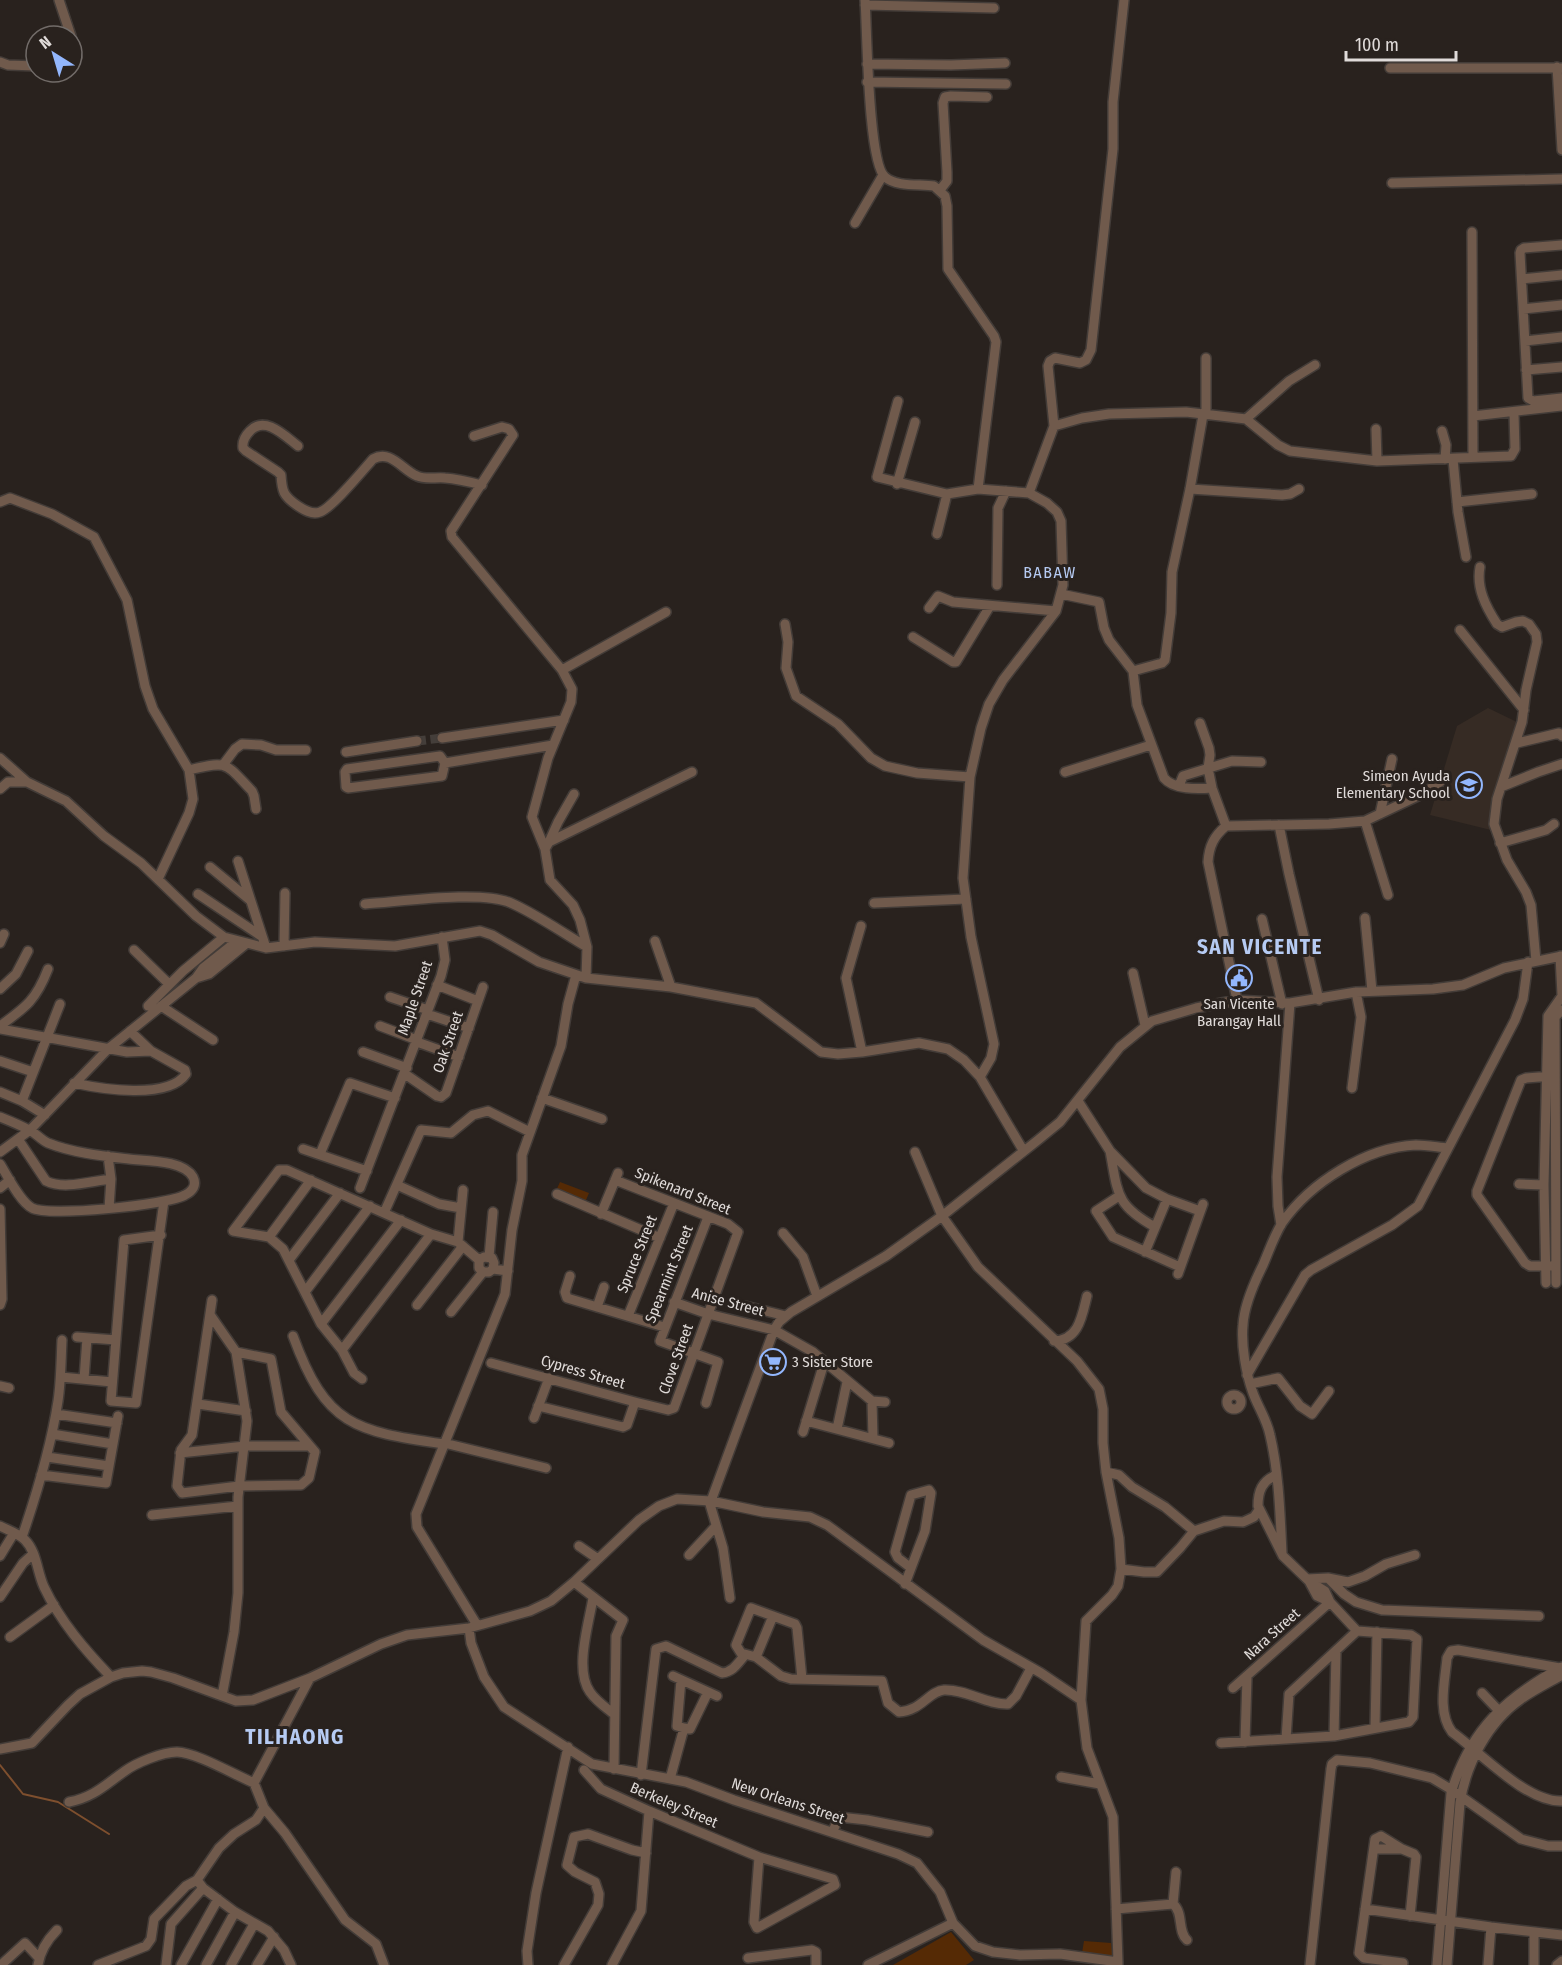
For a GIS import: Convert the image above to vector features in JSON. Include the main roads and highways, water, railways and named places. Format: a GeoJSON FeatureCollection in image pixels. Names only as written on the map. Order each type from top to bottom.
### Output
{"type":"FeatureCollection","features":[{"type":"Feature","properties":{"kind":"waterway"},"geometry":{"type":"LineString","coordinates":[[0,1765],[23,1794],[58,1802],[109,1834]]}},
{"type":"Feature","properties":{"kind":"tunnel"},"geometry":{"type":"LineString","coordinates":[[417,741],[442,738]]}},
{"type":"Feature","properties":{"kind":"place","name":"Simeon Ayuda Elementary School"},"geometry":{"type":"Point","coordinates":[1469,785]}},
{"type":"Feature","properties":{"kind":"place","name":"San Vicente Barangay Hall"},"geometry":{"type":"Point","coordinates":[1239,978]}},
{"type":"Feature","properties":{"kind":"place","name":"3 Sister Store"},"geometry":{"type":"Point","coordinates":[773,1362]}},
{"type":"Feature","properties":{"kind":"district","name":"BABAW"},"geometry":{"type":"Point","coordinates":[1050,572]}},
{"type":"Feature","properties":{"kind":"district","name":"SAN VICENTE"},"geometry":{"type":"Point","coordinates":[1260,947]}},
{"type":"Feature","properties":{"kind":"district","name":"TILHAONG"},"geometry":{"type":"Point","coordinates":[295,1737]}}]}
